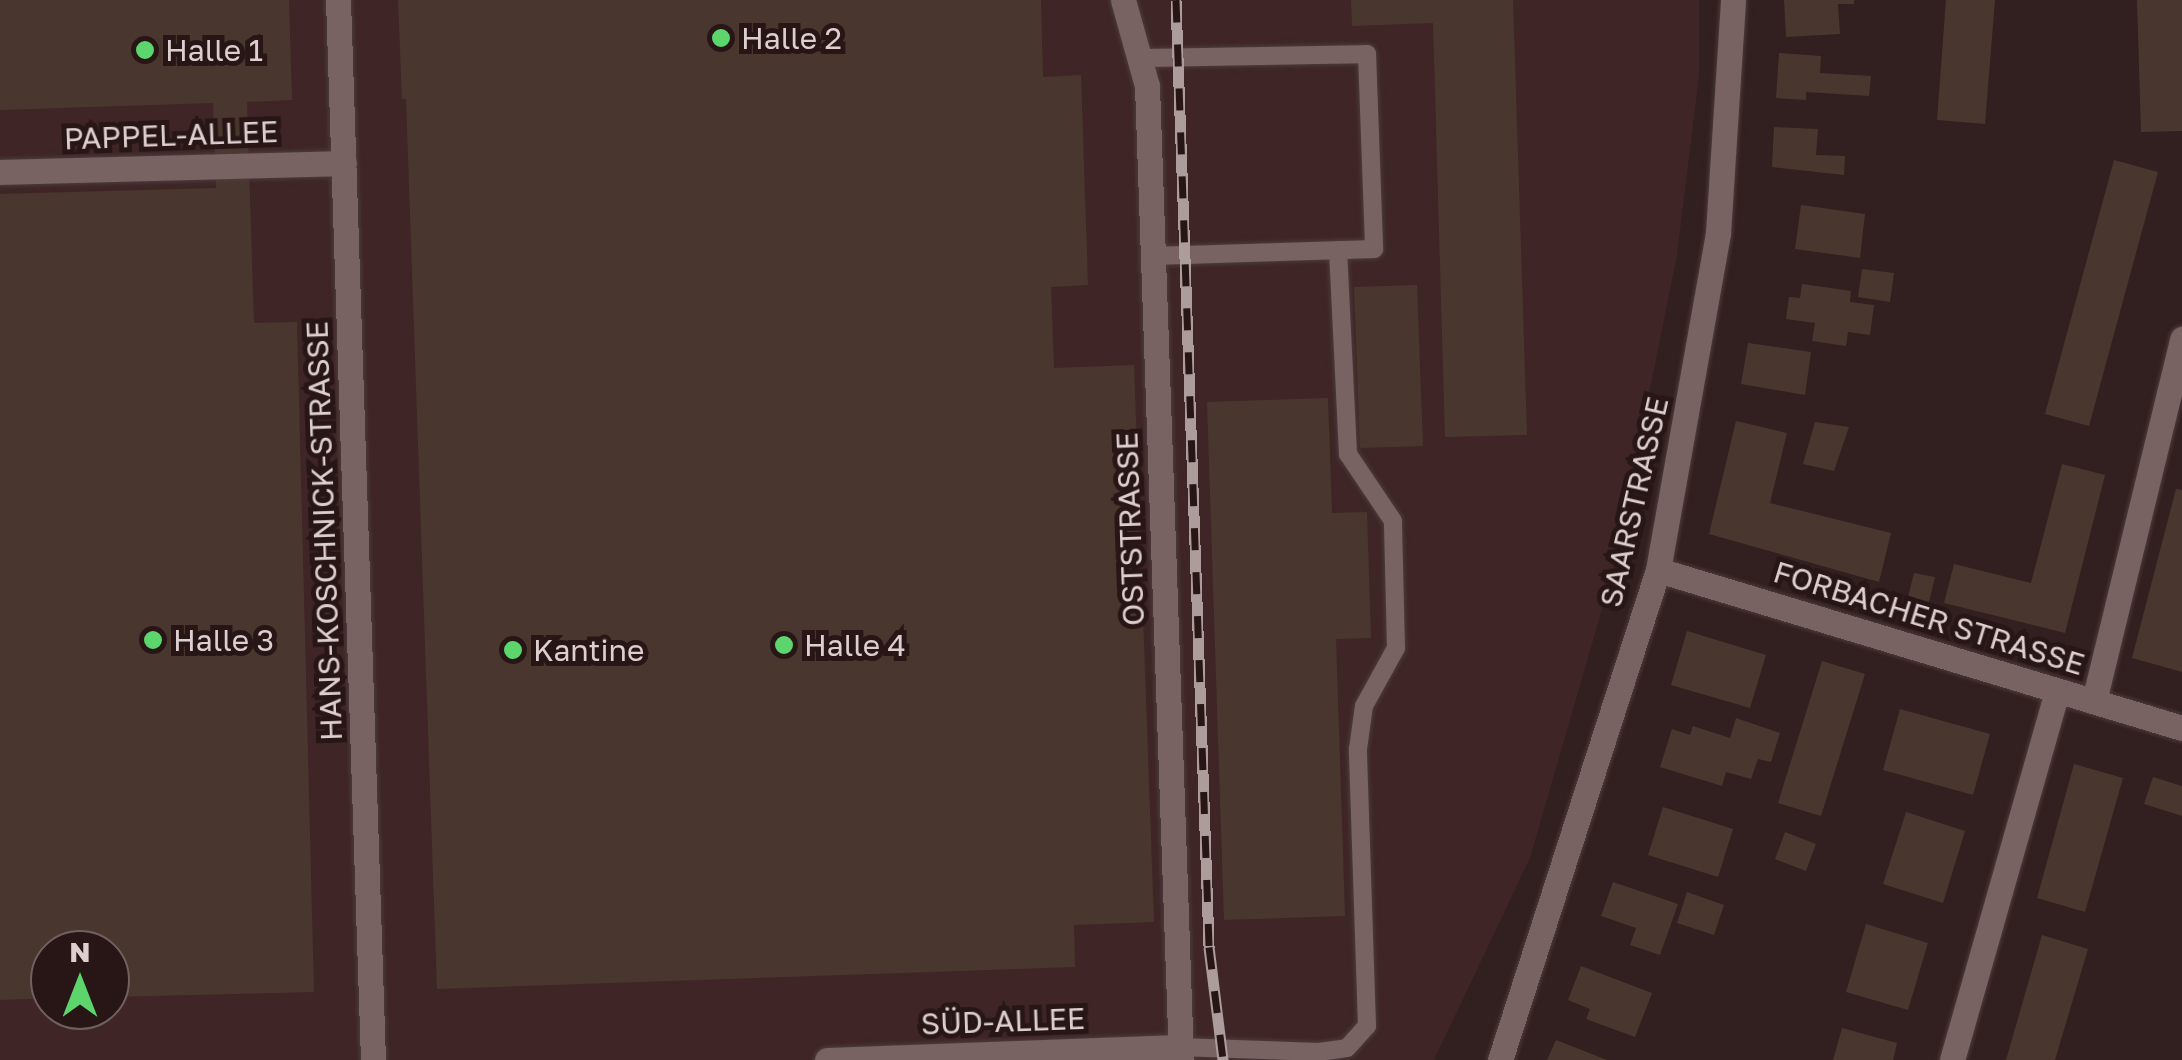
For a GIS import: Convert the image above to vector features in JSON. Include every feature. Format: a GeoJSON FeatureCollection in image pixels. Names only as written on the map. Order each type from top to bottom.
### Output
{"type":"FeatureCollection","features":[{"type":"Feature","properties":{"kind":"street","name":"HANS-KOSCHNICK-STRASSE"},"geometry":{"type":"LineString","coordinates":[[338,0],[373,1060]]}},
{"type":"Feature","properties":{"kind":"street","name":"OSTSTRASSE"},"geometry":{"type":"LineString","coordinates":[[1123,0],[1147,86],[1181,1054]]}},
{"type":"Feature","properties":{"kind":"street","name":"SAARSTRASSE"},"geometry":{"type":"LineString","coordinates":[[1500,1060],[1658,570],[1718,234],[1733,0]]}},
{"type":"Feature","properties":{"kind":"street","name":"PAPPEL-ALLEE"},"geometry":{"type":"LineString","coordinates":[[0,172],[344,163]]}},
{"type":"Feature","properties":{"kind":"street"},"geometry":{"type":"LineString","coordinates":[[2094,701],[2182,338]]}},
{"type":"Feature","properties":{"kind":"street","name":"FORBACHER STRASSE"},"geometry":{"type":"LineString","coordinates":[[1658,570],[2182,728]]}},
{"type":"Feature","properties":{"kind":"street"},"geometry":{"type":"LineString","coordinates":[[1952,1060],[2057,691]]}},
{"type":"Feature","properties":{"kind":"street","name":"SÜD-ALLEE"},"geometry":{"type":"LineString","coordinates":[[827,1060],[1181,1054]]}},
{"type":"Feature","properties":{"kind":"lane"},"geometry":{"type":"LineString","coordinates":[[1140,58],[1367,54],[1374,249],[1153,256]]}},
{"type":"Feature","properties":{"kind":"lane"},"geometry":{"type":"LineString","coordinates":[[1181,1054],[1348,1048],[1367,1026],[1358,749],[1364,706],[1396,648],[1392,520],[1348,454],[1338,250]]}},
{"type":"Feature","properties":{"kind":"shaded area"},"geometry":{"type":"Polygon","coordinates":[[[0,0],[1699,0],[1699,76],[1677,255],[1614,568],[1530,858],[1434,1060],[0,1060],[0,0]]]}},
{"type":"Feature","properties":{"kind":"building","name":"Halle 3"},"geometry":{"type":"Polygon","coordinates":[[[0,0],[289,0],[292,100],[247,102],[254,323],[297,322],[314,992],[130,997],[130,930],[30,930],[30,999],[0,1000],[0,194],[216,188],[213,103],[0,110],[0,0]]]}},
{"type":"Feature","properties":{"kind":"building","name":"Halle 4"},"geometry":{"type":"Polygon","coordinates":[[[398,0],[1041,0],[1043,77],[1081,75],[1088,285],[1051,287],[1054,368],[1134,365],[1154,922],[1074,925],[1075,967],[437,989],[406,99],[402,99],[398,0]]]}},
{"type":"Feature","properties":{"kind":"building"},"geometry":{"type":"Polygon","coordinates":[[[1351,0],[1513,0],[1527,435],[1445,437],[1433,23],[1352,26],[1351,0]]]}},
{"type":"Feature","properties":{"kind":"building"},"geometry":{"type":"Polygon","coordinates":[[[1784,0],[1854,0],[1854,4],[1838,4],[1840,34],[1786,37],[1784,0]]]}},
{"type":"Feature","properties":{"kind":"building"},"geometry":{"type":"Polygon","coordinates":[[[1946,0],[1995,0],[1985,124],[1937,120],[1946,0]]]}},
{"type":"Feature","properties":{"kind":"building"},"geometry":{"type":"Polygon","coordinates":[[[2137,0],[2182,0],[2182,131],[2141,132],[2137,0]]]}},
{"type":"Feature","properties":{"kind":"building"},"geometry":{"type":"Polygon","coordinates":[[[1779,53],[1821,56],[1820,73],[1871,76],[1869,96],[1806,92],[1806,100],[1776,98],[1779,53]]]}},
{"type":"Feature","properties":{"kind":"building"},"geometry":{"type":"Polygon","coordinates":[[[1774,127],[1818,129],[1816,155],[1845,156],[1844,175],[1772,167],[1774,127]]]}},
{"type":"Feature","properties":{"kind":"building"},"geometry":{"type":"Polygon","coordinates":[[[2114,160],[2158,172],[2089,426],[2045,414],[2114,160]]]}},
{"type":"Feature","properties":{"kind":"building"},"geometry":{"type":"Polygon","coordinates":[[[1801,205],[1865,214],[1860,258],[1795,249],[1801,205]]]}},
{"type":"Feature","properties":{"kind":"building"},"geometry":{"type":"Polygon","coordinates":[[[1862,269],[1894,273],[1890,302],[1858,297],[1862,269]]]}},
{"type":"Feature","properties":{"kind":"building"},"geometry":{"type":"Polygon","coordinates":[[[1802,284],[1851,291],[1850,302],[1874,305],[1870,335],[1848,332],[1846,346],[1812,341],[1815,323],[1786,319],[1789,297],[1800,298],[1802,284]]]}},
{"type":"Feature","properties":{"kind":"building"},"geometry":{"type":"Polygon","coordinates":[[[1417,285],[1423,446],[1360,448],[1354,287],[1417,285]]]}},
{"type":"Feature","properties":{"kind":"building"},"geometry":{"type":"Polygon","coordinates":[[[1748,343],[1811,352],[1805,395],[1741,384],[1748,343]]]}},
{"type":"Feature","properties":{"kind":"building"},"geometry":{"type":"Polygon","coordinates":[[[1328,398],[1332,513],[1367,512],[1371,638],[1336,639],[1345,916],[1224,920],[1207,402],[1328,398]]]}},
{"type":"Feature","properties":{"kind":"building"},"geometry":{"type":"Polygon","coordinates":[[[1736,421],[1787,433],[1770,503],[1891,533],[1879,582],[1709,534],[1736,421]]]}},
{"type":"Feature","properties":{"kind":"building"},"geometry":{"type":"Polygon","coordinates":[[[1815,422],[1849,427],[1834,471],[1803,464],[1815,422]]]}},
{"type":"Feature","properties":{"kind":"building"},"geometry":{"type":"Polygon","coordinates":[[[2062,464],[2105,475],[2065,633],[1944,603],[1954,564],[2031,583],[2062,464]]]}},
{"type":"Feature","properties":{"kind":"building"},"geometry":{"type":"Polygon","coordinates":[[[2176,489],[2182,490],[2182,672],[2132,658],[2176,489]]]}},
{"type":"Feature","properties":{"kind":"building"},"geometry":{"type":"Polygon","coordinates":[[[1914,573],[1935,577],[1929,602],[1908,597],[1914,573]]]}},
{"type":"Feature","properties":{"kind":"building"},"geometry":{"type":"Polygon","coordinates":[[[1687,631],[1766,655],[1750,708],[1671,685],[1687,631]]]}},
{"type":"Feature","properties":{"kind":"building"},"geometry":{"type":"Polygon","coordinates":[[[1822,661],[1865,674],[1821,816],[1778,803],[1822,661]]]}},
{"type":"Feature","properties":{"kind":"building"},"geometry":{"type":"Polygon","coordinates":[[[1900,709],[1990,734],[1973,795],[1883,770],[1900,709]]]}},
{"type":"Feature","properties":{"kind":"building"},"geometry":{"type":"Polygon","coordinates":[[[1736,718],[1780,733],[1771,762],[1758,759],[1751,779],[1726,772],[1722,786],[1660,767],[1672,729],[1690,735],[1693,726],[1730,738],[1736,718]]]}},
{"type":"Feature","properties":{"kind":"building"},"geometry":{"type":"Polygon","coordinates":[[[2074,764],[2123,778],[2085,912],[2037,898],[2074,764]]]}},
{"type":"Feature","properties":{"kind":"building"},"geometry":{"type":"Polygon","coordinates":[[[2153,777],[2182,786],[2182,816],[2144,804],[2153,777]]]}},
{"type":"Feature","properties":{"kind":"building"},"geometry":{"type":"Polygon","coordinates":[[[1663,807],[1733,829],[1718,877],[1648,855],[1663,807]]]}},
{"type":"Feature","properties":{"kind":"building"},"geometry":{"type":"Polygon","coordinates":[[[1906,812],[1965,831],[1943,903],[1883,884],[1906,812]]]}},
{"type":"Feature","properties":{"kind":"building"},"geometry":{"type":"Polygon","coordinates":[[[1785,832],[1816,844],[1806,871],[1775,859],[1785,832]]]}},
{"type":"Feature","properties":{"kind":"building"},"geometry":{"type":"Polygon","coordinates":[[[1613,882],[1678,904],[1660,955],[1630,945],[1636,928],[1601,916],[1613,882]]]}},
{"type":"Feature","properties":{"kind":"building"},"geometry":{"type":"Polygon","coordinates":[[[1687,892],[1724,905],[1714,935],[1677,923],[1687,892]]]}},
{"type":"Feature","properties":{"kind":"building"},"geometry":{"type":"Polygon","coordinates":[[[1866,924],[1928,943],[1908,1010],[1846,992],[1866,924]]]}},
{"type":"Feature","properties":{"kind":"building"},"geometry":{"type":"Polygon","coordinates":[[[2042,935],[2088,949],[2055,1060],[2006,1060],[2042,935]]]}},
{"type":"Feature","properties":{"kind":"building"},"geometry":{"type":"Polygon","coordinates":[[[1581,966],[1652,993],[1635,1037],[1586,1019],[1590,1009],[1568,1000],[1581,966]]]}},
{"type":"Feature","properties":{"kind":"building"},"geometry":{"type":"Polygon","coordinates":[[[1842,1028],[1897,1043],[1893,1060],[1833,1060],[1842,1028]]]}},
{"type":"Feature","properties":{"kind":"building"},"geometry":{"type":"Polygon","coordinates":[[[1556,1040],[1607,1060],[1547,1060],[1556,1040]]]}},
{"type":"Feature","properties":{"kind":"railway"},"geometry":{"type":"LineString","coordinates":[[1176,0],[1209,947],[1223,1060]]}},
{"type":"Feature","properties":{"kind":"place","name":"Halle 2"},"geometry":{"type":"Point","coordinates":[721,38]}},
{"type":"Feature","properties":{"kind":"place","name":"Halle 1"},"geometry":{"type":"Point","coordinates":[145,50]}},
{"type":"Feature","properties":{"kind":"place","name":"Halle 3"},"geometry":{"type":"Point","coordinates":[153,640]}},
{"type":"Feature","properties":{"kind":"place","name":"Halle 4"},"geometry":{"type":"Point","coordinates":[784,645]}},
{"type":"Feature","properties":{"kind":"place","name":"Kantine"},"geometry":{"type":"Point","coordinates":[513,650]}}]}
